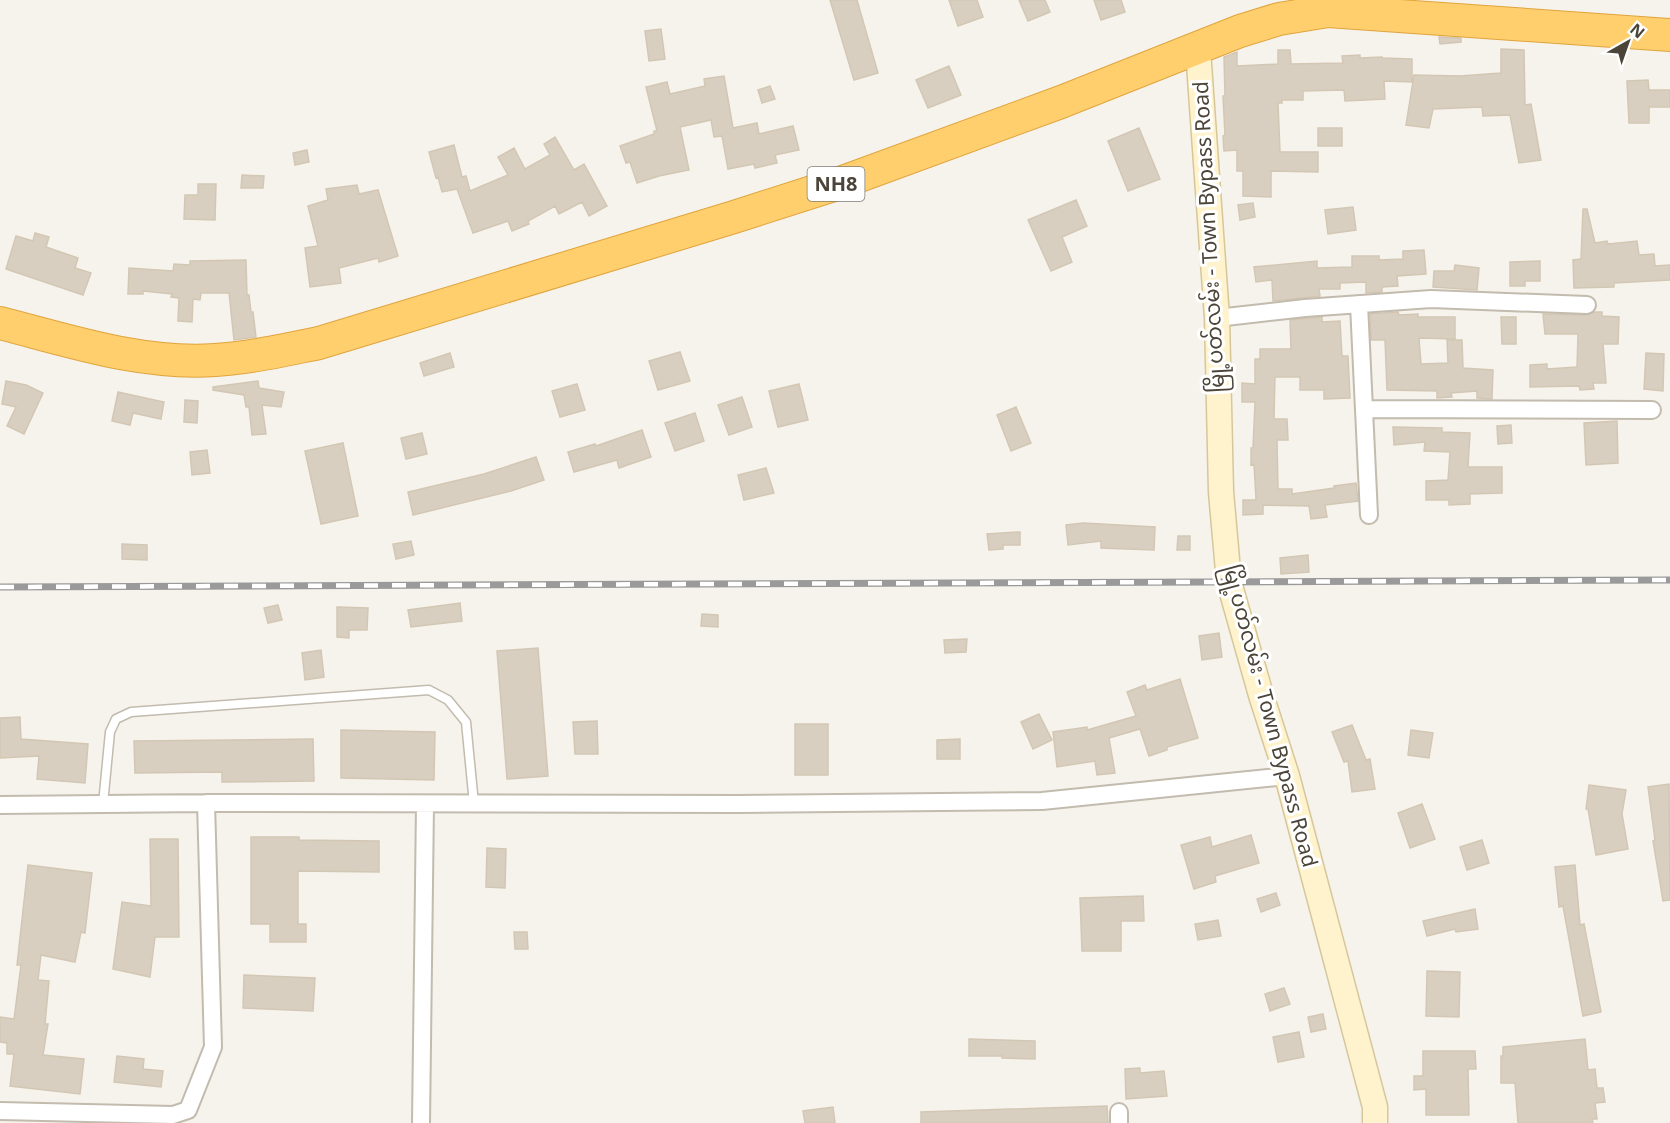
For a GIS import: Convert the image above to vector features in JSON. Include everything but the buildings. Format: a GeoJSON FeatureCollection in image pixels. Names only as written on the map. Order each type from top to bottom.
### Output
{"type":"FeatureCollection","features":[{"type":"Feature","properties":{"kind":"highway","name":"NH8"},"geometry":{"type":"LineString","coordinates":[[0,323],[121,354],[176,360],[225,359],[319,343],[840,183],[1279,19],[1329,11],[1670,35]]}},
{"type":"Feature","properties":{"kind":"main road","name":"မြို့ပတ်လမ်း - Town Bypass Road"},"geometry":{"type":"LineString","coordinates":[[1198,50],[1217,318],[1221,492],[1229,582],[1287,776],[1375,1107],[1375,1123]]}},
{"type":"Feature","properties":{"kind":"street"},"geometry":{"type":"LineString","coordinates":[[1217,318],[1431,299],[1587,305]]}},
{"type":"Feature","properties":{"kind":"street"},"geometry":{"type":"LineString","coordinates":[[1359,304],[1368,515]]}},
{"type":"Feature","properties":{"kind":"street"},"geometry":{"type":"LineString","coordinates":[[1365,409],[1652,410]]}},
{"type":"Feature","properties":{"kind":"street"},"geometry":{"type":"LineString","coordinates":[[0,805],[739,804],[1042,801],[1287,776]]}},
{"type":"Feature","properties":{"kind":"street"},"geometry":{"type":"LineString","coordinates":[[0,1111],[173,1115],[188,1110],[213,1047],[206,803]]}},
{"type":"Feature","properties":{"kind":"street"},"geometry":{"type":"LineString","coordinates":[[421,1123],[424,804]]}},
{"type":"Feature","properties":{"kind":"lane"},"geometry":{"type":"LineString","coordinates":[[103,804],[110,732],[116,719],[131,712],[429,690],[448,700],[466,722],[474,804]]}},
{"type":"Feature","properties":{"kind":"railway"},"geometry":{"type":"LineString","coordinates":[[0,587],[1670,580]]}}]}
